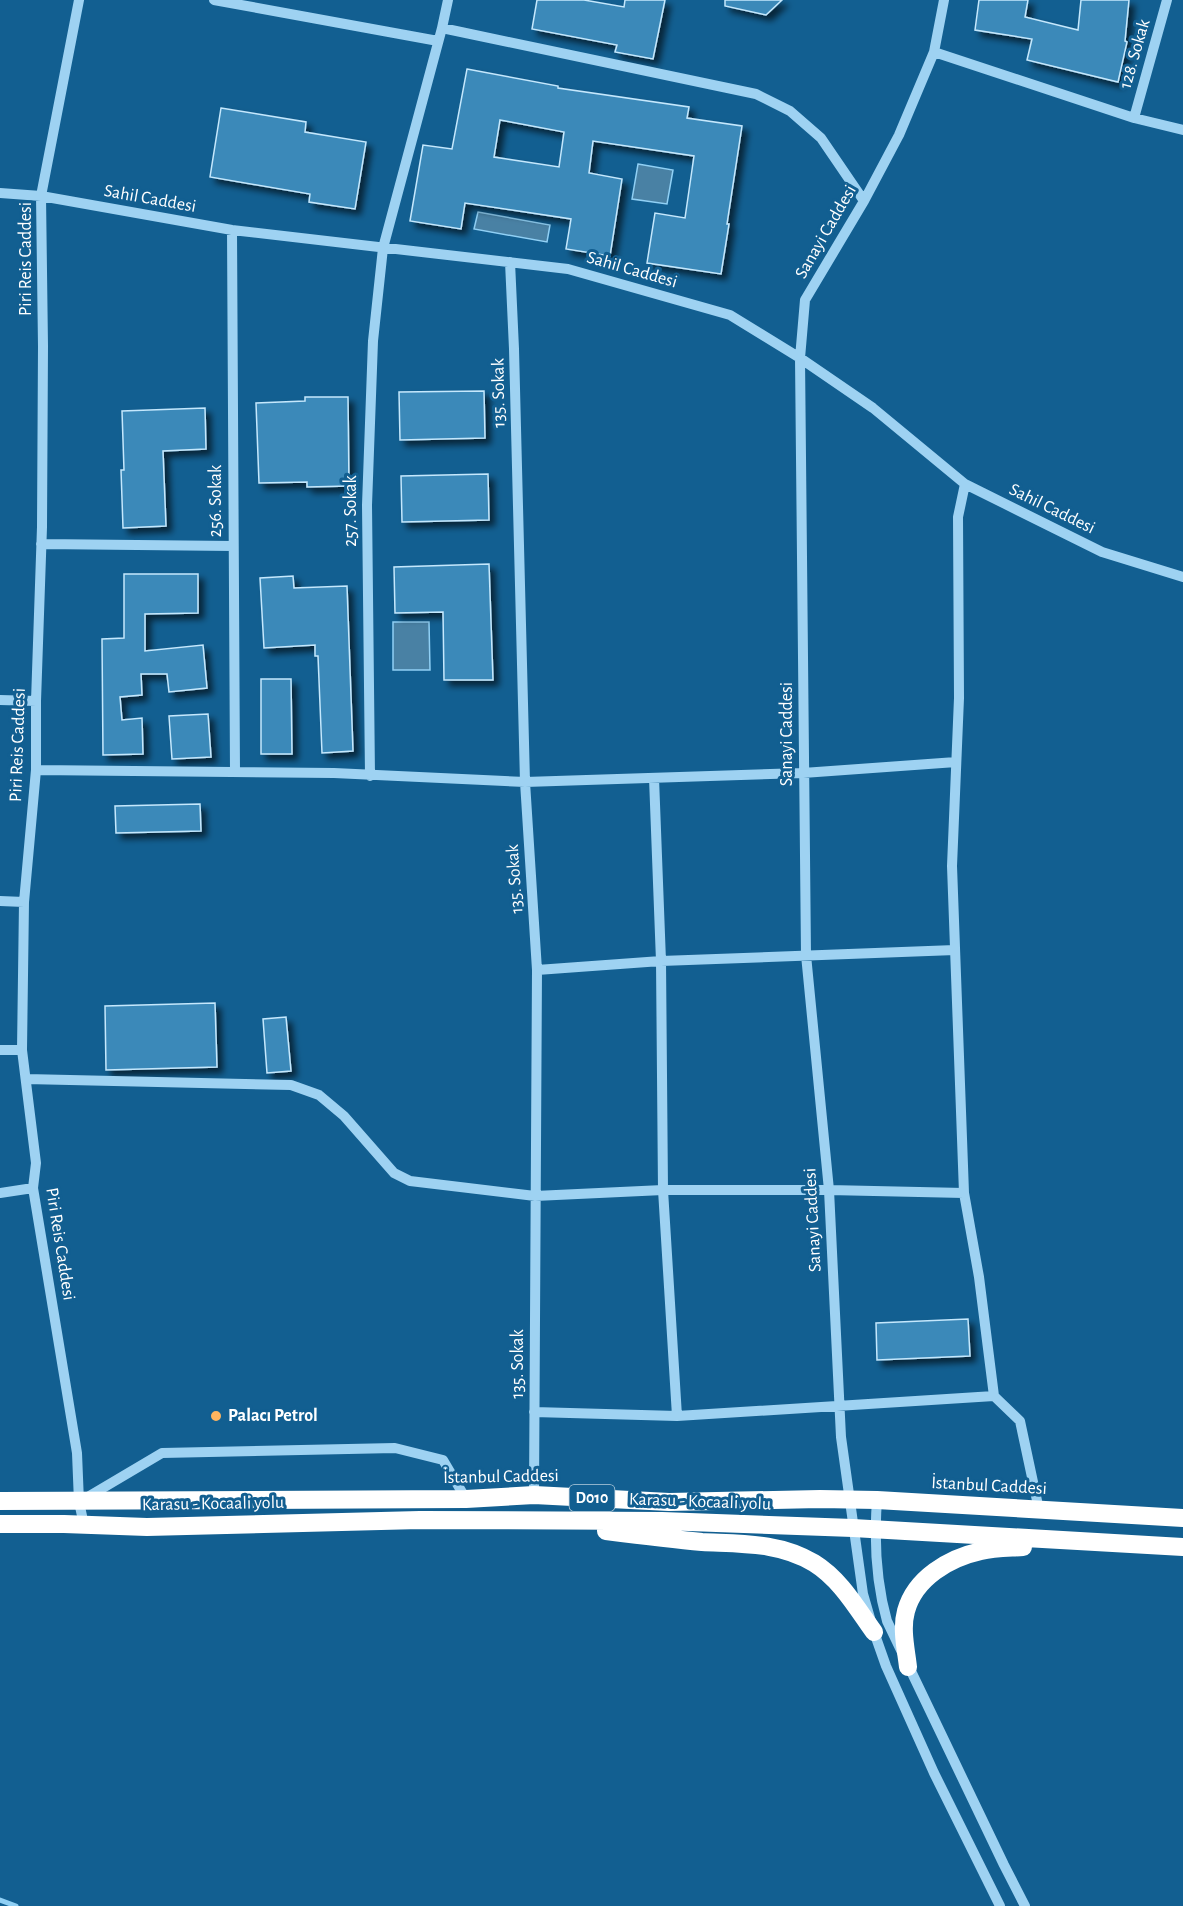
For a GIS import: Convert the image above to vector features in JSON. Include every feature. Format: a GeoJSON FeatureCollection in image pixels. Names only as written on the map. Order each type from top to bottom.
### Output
{"type":"FeatureCollection","features":[{"type":"Feature","properties":{"kind":"highway","name":"İstanbul Caddesi"},"geometry":{"type":"LineString","coordinates":[[0,1501],[465,1499],[534,1495],[669,1502],[877,1500],[1183,1518]]}},
{"type":"Feature","properties":{"kind":"highway","name":"Karasu - Kocaali yolu"},"geometry":{"type":"LineString","coordinates":[[0,1524],[147,1527],[420,1520],[662,1521],[853,1528],[1183,1547]]}},
{"type":"Feature","properties":{"kind":"highway"},"geometry":{"type":"LineString","coordinates":[[514,1521],[700,1542],[764,1545],[792,1552],[815,1564],[837,1582],[874,1632]]}},
{"type":"Feature","properties":{"kind":"highway"},"geometry":{"type":"LineString","coordinates":[[908,1667],[903,1632],[906,1612],[913,1596],[931,1572],[954,1560],[982,1550],[1085,1541]]}},
{"type":"Feature","properties":{"kind":"street","name":"Piri Reis Caddesi"},"geometry":{"type":"LineString","coordinates":[[79,0],[41,196],[43,346],[36,770],[24,902],[22,1050],[36,1163],[33,1188],[76,1453],[79,1502],[84,1524]]}},
{"type":"Feature","properties":{"kind":"street"},"geometry":{"type":"LineString","coordinates":[[214,0],[438,41]]}},
{"type":"Feature","properties":{"kind":"street","name":"257. Sokak"},"geometry":{"type":"LineString","coordinates":[[370,776],[367,505],[373,341],[383,248],[448,0]]}},
{"type":"Feature","properties":{"kind":"street","name":"Sanayi Caddesi"},"geometry":{"type":"LineString","coordinates":[[944,0],[934,52],[899,135],[864,201],[805,300],[800,358],[806,955],[829,1190],[841,1437],[863,1594],[886,1666],[934,1773],[1000,1906]]}},
{"type":"Feature","properties":{"kind":"street","name":"128. Sokak"},"geometry":{"type":"LineString","coordinates":[[1134,118],[1167,0]]}},
{"type":"Feature","properties":{"kind":"street"},"geometry":{"type":"LineString","coordinates":[[442,28],[756,94],[790,111],[821,138],[864,201]]}},
{"type":"Feature","properties":{"kind":"street"},"geometry":{"type":"LineString","coordinates":[[934,52],[1134,118],[1183,130]]}},
{"type":"Feature","properties":{"kind":"street","name":"Sahil Caddesi"},"geometry":{"type":"LineString","coordinates":[[0,193],[41,196],[232,230],[568,268],[730,315],[800,358],[873,408],[965,484],[1102,552],[1183,577]]}},
{"type":"Feature","properties":{"kind":"street","name":"256. Sokak"},"geometry":{"type":"LineString","coordinates":[[232,230],[235,772]]}},
{"type":"Feature","properties":{"kind":"street","name":"135. Sokak"},"geometry":{"type":"LineString","coordinates":[[510,262],[525,782],[537,970],[534,1495]]}},
{"type":"Feature","properties":{"kind":"street"},"geometry":{"type":"LineString","coordinates":[[965,484],[958,517],[959,698],[952,866],[964,1193],[979,1277],[994,1396],[1020,1421],[1039,1510]]}},
{"type":"Feature","properties":{"kind":"street"},"geometry":{"type":"LineString","coordinates":[[41,544],[233,546]]}},
{"type":"Feature","properties":{"kind":"street"},"geometry":{"type":"LineString","coordinates":[[0,699],[36,701]]}},
{"type":"Feature","properties":{"kind":"street"},"geometry":{"type":"LineString","coordinates":[[36,770],[334,773],[525,782],[803,773],[956,762]]}},
{"type":"Feature","properties":{"kind":"street"},"geometry":{"type":"LineString","coordinates":[[654,778],[661,961],[663,1190],[677,1416]]}},
{"type":"Feature","properties":{"kind":"street"},"geometry":{"type":"LineString","coordinates":[[0,901],[24,902]]}},
{"type":"Feature","properties":{"kind":"street"},"geometry":{"type":"LineString","coordinates":[[537,970],[661,961],[955,950]]}},
{"type":"Feature","properties":{"kind":"street"},"geometry":{"type":"LineString","coordinates":[[0,1050],[22,1050]]}},
{"type":"Feature","properties":{"kind":"street"},"geometry":{"type":"LineString","coordinates":[[26,1079],[291,1085],[307,1089],[320,1095],[344,1116],[394,1173],[410,1181],[535,1196],[663,1190],[964,1193]]}},
{"type":"Feature","properties":{"kind":"street"},"geometry":{"type":"LineString","coordinates":[[0,1193],[33,1188]]}},
{"type":"Feature","properties":{"kind":"street"},"geometry":{"type":"LineString","coordinates":[[534,1412],[677,1416],[994,1396]]}},
{"type":"Feature","properties":{"kind":"street"},"geometry":{"type":"LineString","coordinates":[[79,1502],[162,1453],[395,1448],[443,1460],[465,1499]]}},
{"type":"Feature","properties":{"kind":"street"},"geometry":{"type":"LineString","coordinates":[[877,1500],[874,1530],[880,1596],[887,1621],[1025,1906]]}},
{"type":"Feature","properties":{"kind":"water"},"geometry":{"type":"Polygon","coordinates":[[[638,164],[673,170],[667,204],[632,199],[638,164]]]}},
{"type":"Feature","properties":{"kind":"water"},"geometry":{"type":"Polygon","coordinates":[[[478,212],[550,225],[547,242],[474,229],[478,212]]]}},
{"type":"Feature","properties":{"kind":"water"},"geometry":{"type":"Polygon","coordinates":[[[393,622],[429,622],[430,670],[393,670],[393,622]]]}},
{"type":"Feature","properties":{"kind":"building"},"geometry":{"type":"Polygon","coordinates":[[[537,0],[584,0],[624,7],[625,0],[665,0],[653,59],[615,52],[617,45],[532,29],[537,0]]]}},
{"type":"Feature","properties":{"kind":"building"},"geometry":{"type":"Polygon","coordinates":[[[725,0],[782,0],[766,15],[725,6],[725,0]]]}},
{"type":"Feature","properties":{"kind":"building"},"geometry":{"type":"Polygon","coordinates":[[[979,0],[1028,0],[1025,17],[1078,30],[1081,0],[1129,0],[1125,41],[1127,42],[1118,82],[1027,60],[1032,39],[975,30],[979,0]]]}},
{"type":"Feature","properties":{"kind":"building"},"geometry":{"type":"Polygon","coordinates":[[[467,69],[558,86],[558,88],[689,107],[687,118],[742,126],[721,274],[647,263],[655,213],[685,218],[694,156],[593,141],[589,173],[622,179],[610,256],[566,249],[571,219],[465,203],[461,229],[410,221],[423,145],[452,149],[467,69]],[[500,120],[494,157],[559,167],[564,132],[500,120]]]}},
{"type":"Feature","properties":{"kind":"building"},"geometry":{"type":"Polygon","coordinates":[[[221,108],[306,122],[305,132],[366,142],[355,209],[309,202],[310,194],[210,177],[221,108]]]}},
{"type":"Feature","properties":{"kind":"building"},"geometry":{"type":"Polygon","coordinates":[[[484,391],[485,438],[400,440],[399,392],[484,391]]]}},
{"type":"Feature","properties":{"kind":"building"},"geometry":{"type":"Polygon","coordinates":[[[305,397],[348,397],[349,486],[307,487],[307,482],[259,483],[256,403],[305,401],[305,397]]]}},
{"type":"Feature","properties":{"kind":"building"},"geometry":{"type":"Polygon","coordinates":[[[205,408],[206,449],[163,451],[166,526],[123,528],[122,411],[205,408]]]}},
{"type":"Feature","properties":{"kind":"building"},"geometry":{"type":"Polygon","coordinates":[[[488,474],[489,520],[402,522],[401,476],[488,474]]]}},
{"type":"Feature","properties":{"kind":"building"},"geometry":{"type":"Polygon","coordinates":[[[489,564],[493,680],[444,680],[443,612],[395,613],[394,567],[489,564]]]}},
{"type":"Feature","properties":{"kind":"building"},"geometry":{"type":"Polygon","coordinates":[[[124,574],[198,574],[198,613],[145,614],[145,651],[203,645],[207,688],[169,692],[167,674],[141,674],[142,695],[120,697],[122,720],[142,718],[143,754],[103,755],[102,639],[124,638],[124,574]]]}},
{"type":"Feature","properties":{"kind":"building"},"geometry":{"type":"Polygon","coordinates":[[[293,576],[294,588],[347,586],[353,751],[322,753],[318,656],[315,656],[315,645],[264,648],[260,578],[293,576]]]}},
{"type":"Feature","properties":{"kind":"building"},"geometry":{"type":"Polygon","coordinates":[[[261,679],[291,679],[292,754],[261,754],[261,679]]]}},
{"type":"Feature","properties":{"kind":"building"},"geometry":{"type":"Polygon","coordinates":[[[208,714],[211,757],[172,759],[169,716],[208,714]]]}},
{"type":"Feature","properties":{"kind":"building"},"geometry":{"type":"Polygon","coordinates":[[[200,804],[201,831],[116,833],[115,806],[200,804]]]}},
{"type":"Feature","properties":{"kind":"building"},"geometry":{"type":"Polygon","coordinates":[[[215,1003],[217,1067],[106,1070],[105,1006],[215,1003]]]}},
{"type":"Feature","properties":{"kind":"building"},"geometry":{"type":"Polygon","coordinates":[[[286,1017],[291,1071],[267,1073],[263,1019],[286,1017]]]}},
{"type":"Feature","properties":{"kind":"building"},"geometry":{"type":"Polygon","coordinates":[[[968,1319],[970,1356],[877,1360],[876,1323],[968,1319]]]}},
{"type":"Feature","properties":{"kind":"waterway"},"geometry":{"type":"LineString","coordinates":[[0,1900],[16,1906]]}},
{"type":"Feature","properties":{"kind":"place","name":"Palacı Petrol"},"geometry":{"type":"Point","coordinates":[216,1416]}}]}
